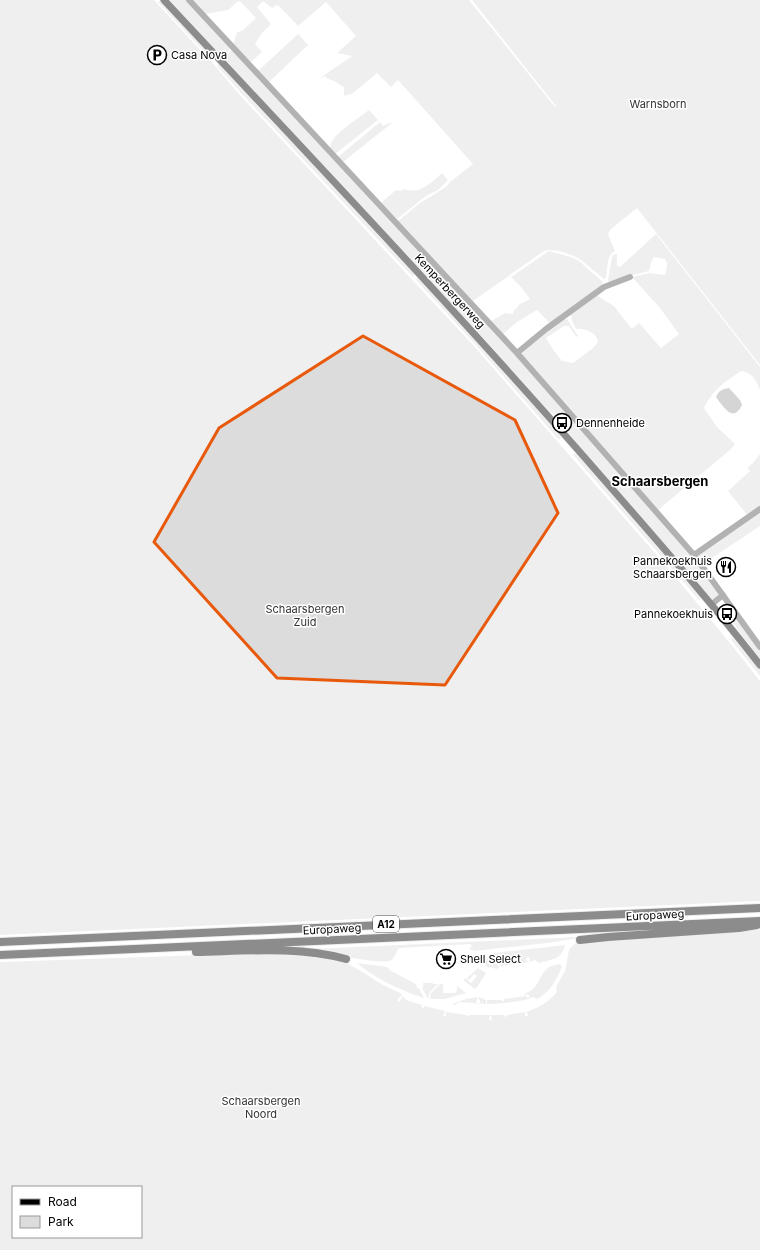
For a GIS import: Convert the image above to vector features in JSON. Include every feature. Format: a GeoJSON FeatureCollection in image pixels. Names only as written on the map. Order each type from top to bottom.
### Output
{"type":"FeatureCollection","features":[{"type":"Feature","properties":{"kind":"highway","name":"Europaweg"},"geometry":{"type":"LineString","coordinates":[[0,942],[760,908]]}},
{"type":"Feature","properties":{"kind":"highway","name":"Europaweg"},"geometry":{"type":"LineString","coordinates":[[0,955],[760,921]]}},
{"type":"Feature","properties":{"kind":"highway"},"geometry":{"type":"LineString","coordinates":[[580,940],[739,928],[760,925]]}},
{"type":"Feature","properties":{"kind":"highway","name":"A12"},"geometry":{"type":"LineString","coordinates":[[129,949],[184,952],[280,950],[313,952],[346,959]]}},
{"type":"Feature","properties":{"kind":"main road","name":"Kemperbergerweg"},"geometry":{"type":"LineString","coordinates":[[164,0],[479,338],[712,604],[760,665]]}},
{"type":"Feature","properties":{"kind":"street","name":"Kemperbergerweg"},"geometry":{"type":"LineString","coordinates":[[189,0],[517,353],[694,555],[760,647]]}},
{"type":"Feature","properties":{"kind":"street"},"geometry":{"type":"LineString","coordinates":[[517,353],[541,333],[604,288],[630,276]]}},
{"type":"Feature","properties":{"kind":"street"},"geometry":{"type":"LineString","coordinates":[[694,555],[760,509]]}},
{"type":"Feature","properties":{"kind":"street"},"geometry":{"type":"LineString","coordinates":[[712,604],[723,595]]}},
{"type":"Feature","properties":{"kind":"highlighted area"},"geometry":{"type":"Polygon","coordinates":[[[363,336],[515,420],[558,513],[445,685],[277,678],[154,542],[219,428],[363,336]]]}},
{"type":"Feature","properties":{"kind":"green space","name":"Schaarsbergen Zuid"},"geometry":{"type":"Polygon","coordinates":[[[0,0],[154,0],[239,94],[473,345],[669,569],[760,681],[760,901],[0,935],[0,0]]]}},
{"type":"Feature","properties":{"kind":"green space"},"geometry":{"type":"Polygon","coordinates":[[[168,0],[186,0],[231,48],[223,58],[168,0]]]}},
{"type":"Feature","properties":{"kind":"green space","name":"Warnsborn"},"geometry":{"type":"Polygon","coordinates":[[[192,0],[469,0],[555,107],[556,106],[472,0],[760,0],[760,365],[637,208],[610,230],[608,234],[615,251],[609,259],[606,278],[604,279],[581,260],[573,256],[563,252],[548,250],[544,251],[473,301],[398,221],[420,203],[446,187],[450,182],[473,164],[398,80],[391,87],[377,73],[353,93],[344,96],[344,87],[325,76],[320,78],[352,56],[337,53],[356,36],[326,2],[298,26],[280,7],[277,5],[272,8],[263,1],[257,7],[271,24],[262,33],[255,44],[262,52],[250,63],[233,45],[237,32],[242,31],[256,18],[240,1],[228,10],[205,14],[192,0]]]}},
{"type":"Feature","properties":{"kind":"green space"},"geometry":{"type":"Polygon","coordinates":[[[159,1],[171,11],[211,55],[210,58],[158,2],[159,1]]]}},
{"type":"Feature","properties":{"kind":"green space"},"geometry":{"type":"Polygon","coordinates":[[[298,34],[308,45],[269,82],[258,71],[298,34]]]}},
{"type":"Feature","properties":{"kind":"green space"},"geometry":{"type":"Polygon","coordinates":[[[232,49],[472,307],[568,414],[561,420],[544,407],[478,332],[224,60],[232,49]]]}},
{"type":"Feature","properties":{"kind":"green space"},"geometry":{"type":"Polygon","coordinates":[[[219,64],[415,274],[413,277],[241,93],[217,66],[219,64]]]}},
{"type":"Feature","properties":{"kind":"green space"},"geometry":{"type":"Polygon","coordinates":[[[369,110],[378,120],[335,154],[330,148],[331,143],[340,132],[369,110]]]}},
{"type":"Feature","properties":{"kind":"green space"},"geometry":{"type":"Polygon","coordinates":[[[380,122],[383,126],[392,123],[343,162],[338,157],[380,122]]]}},
{"type":"Feature","properties":{"kind":"green space"},"geometry":{"type":"Polygon","coordinates":[[[442,173],[448,180],[438,190],[426,196],[397,219],[382,204],[382,202],[396,190],[420,189],[425,187],[442,173]]]}},
{"type":"Feature","properties":{"kind":"green space"},"geometry":{"type":"Polygon","coordinates":[[[656,234],[760,367],[760,390],[751,375],[741,371],[724,383],[712,395],[704,408],[717,427],[735,444],[730,450],[658,510],[522,355],[522,350],[563,319],[567,319],[578,336],[576,337],[569,326],[564,326],[546,338],[562,361],[573,363],[592,349],[598,342],[597,339],[590,332],[583,329],[576,329],[572,321],[571,314],[596,296],[614,306],[632,329],[639,323],[661,348],[679,334],[660,308],[632,277],[650,273],[664,275],[666,273],[667,263],[665,259],[654,257],[649,271],[621,278],[609,283],[608,280],[613,255],[617,254],[617,265],[619,267],[656,234]]]}},
{"type":"Feature","properties":{"kind":"green space"},"geometry":{"type":"Polygon","coordinates":[[[549,251],[571,257],[579,261],[603,282],[601,287],[551,324],[537,310],[517,322],[503,334],[491,321],[505,313],[513,314],[518,305],[530,299],[511,277],[549,251]]]}},
{"type":"Feature","properties":{"kind":"green space"},"geometry":{"type":"Polygon","coordinates":[[[418,277],[549,420],[561,438],[559,440],[475,344],[416,280],[418,277]]]}},
{"type":"Feature","properties":{"kind":"green space"},"geometry":{"type":"Polygon","coordinates":[[[569,415],[692,556],[719,593],[718,596],[713,599],[710,598],[576,444],[562,421],[569,415]]]}},
{"type":"Feature","properties":{"kind":"green space"},"geometry":{"type":"Polygon","coordinates":[[[575,453],[583,460],[702,597],[699,600],[573,455],[575,453]]]}},
{"type":"Feature","properties":{"kind":"green space"},"geometry":{"type":"Polygon","coordinates":[[[760,454],[760,507],[748,516],[728,491],[750,471],[747,468],[760,454]]]}},
{"type":"Feature","properties":{"kind":"green space"},"geometry":{"type":"Polygon","coordinates":[[[760,511],[760,526],[703,564],[697,556],[760,511]]]}},
{"type":"Feature","properties":{"kind":"green space"},"geometry":{"type":"Polygon","coordinates":[[[731,609],[760,651],[760,660],[727,613],[731,609]]]}},
{"type":"Feature","properties":{"kind":"green space"},"geometry":{"type":"Polygon","coordinates":[[[733,638],[760,669],[760,676],[731,640],[733,638]]]}},
{"type":"Feature","properties":{"kind":"green space","name":"Schaarsbergen Noord"},"geometry":{"type":"Polygon","coordinates":[[[760,930],[760,1250],[0,1250],[0,962],[230,954],[308,953],[344,962],[361,971],[381,984],[402,994],[397,1000],[399,1002],[403,996],[406,1000],[422,1005],[421,1007],[424,1008],[424,1006],[445,1011],[443,1016],[446,1016],[446,1012],[467,1016],[490,1015],[489,1020],[492,1020],[491,1015],[504,1015],[505,1017],[507,1015],[525,1012],[525,1016],[528,1016],[526,1012],[547,1002],[557,992],[556,987],[565,971],[569,950],[576,943],[697,933],[760,930]]]}},
{"type":"Feature","properties":{"kind":"green space"},"geometry":{"type":"Polygon","coordinates":[[[579,938],[547,943],[474,951],[469,949],[472,946],[470,944],[399,948],[392,960],[385,961],[364,960],[311,949],[579,938]]]}},
{"type":"Feature","properties":{"kind":"green space"},"geometry":{"type":"Polygon","coordinates":[[[565,945],[561,954],[552,960],[539,963],[535,960],[529,962],[501,966],[498,962],[496,963],[499,967],[497,969],[488,968],[484,964],[484,961],[495,953],[565,945]],[[529,957],[526,958],[527,961],[529,962],[529,957]]]}},
{"type":"Feature","properties":{"kind":"green space"},"geometry":{"type":"Polygon","coordinates":[[[357,963],[387,967],[391,971],[416,984],[424,998],[389,984],[357,963]]]}},
{"type":"Feature","properties":{"kind":"green space"},"geometry":{"type":"Polygon","coordinates":[[[559,964],[562,966],[555,981],[546,993],[537,999],[533,997],[516,1002],[487,1004],[487,1000],[504,1001],[504,999],[526,996],[527,998],[530,997],[528,994],[523,996],[534,988],[549,967],[559,964]]]}},
{"type":"Feature","properties":{"kind":"green space"},"geometry":{"type":"Polygon","coordinates":[[[478,968],[486,973],[475,989],[463,980],[466,978],[471,983],[477,976],[474,974],[469,980],[467,978],[478,968]]]}},
{"type":"Feature","properties":{"kind":"green space"},"geometry":{"type":"Polygon","coordinates":[[[423,983],[438,984],[430,992],[428,999],[422,988],[423,983]]]}},
{"type":"Feature","properties":{"kind":"green space"},"geometry":{"type":"Polygon","coordinates":[[[440,984],[443,984],[443,993],[456,993],[457,986],[466,993],[445,999],[430,999],[431,993],[440,984]]]}},
{"type":"Feature","properties":{"kind":"green space"},"geometry":{"type":"Polygon","coordinates":[[[478,997],[476,1003],[480,1003],[479,997],[486,1000],[486,1004],[459,1002],[455,1005],[452,1004],[466,999],[478,997]]]}},
{"type":"Feature","properties":{"kind":"shaded area"},"geometry":{"type":"Polygon","coordinates":[[[729,388],[740,400],[742,405],[735,413],[728,412],[716,397],[721,390],[729,388]]]}},
{"type":"Feature","properties":{"kind":"place","name":"Casa Nova"},"geometry":{"type":"Point","coordinates":[157,55]}},
{"type":"Feature","properties":{"kind":"place","name":"Dennenheide"},"geometry":{"type":"Point","coordinates":[562,423]}},
{"type":"Feature","properties":{"kind":"place","name":"Pannekoekhuis Schaarsbergen"},"geometry":{"type":"Point","coordinates":[726,567]}},
{"type":"Feature","properties":{"kind":"place","name":"Pannekoekhuis"},"geometry":{"type":"Point","coordinates":[727,614]}},
{"type":"Feature","properties":{"kind":"place","name":"Shell Select"},"geometry":{"type":"Point","coordinates":[446,959]}},
{"type":"Feature","properties":{"kind":"district","name":"Schaarsbergen"},"geometry":{"type":"Point","coordinates":[660,481]}}]}
